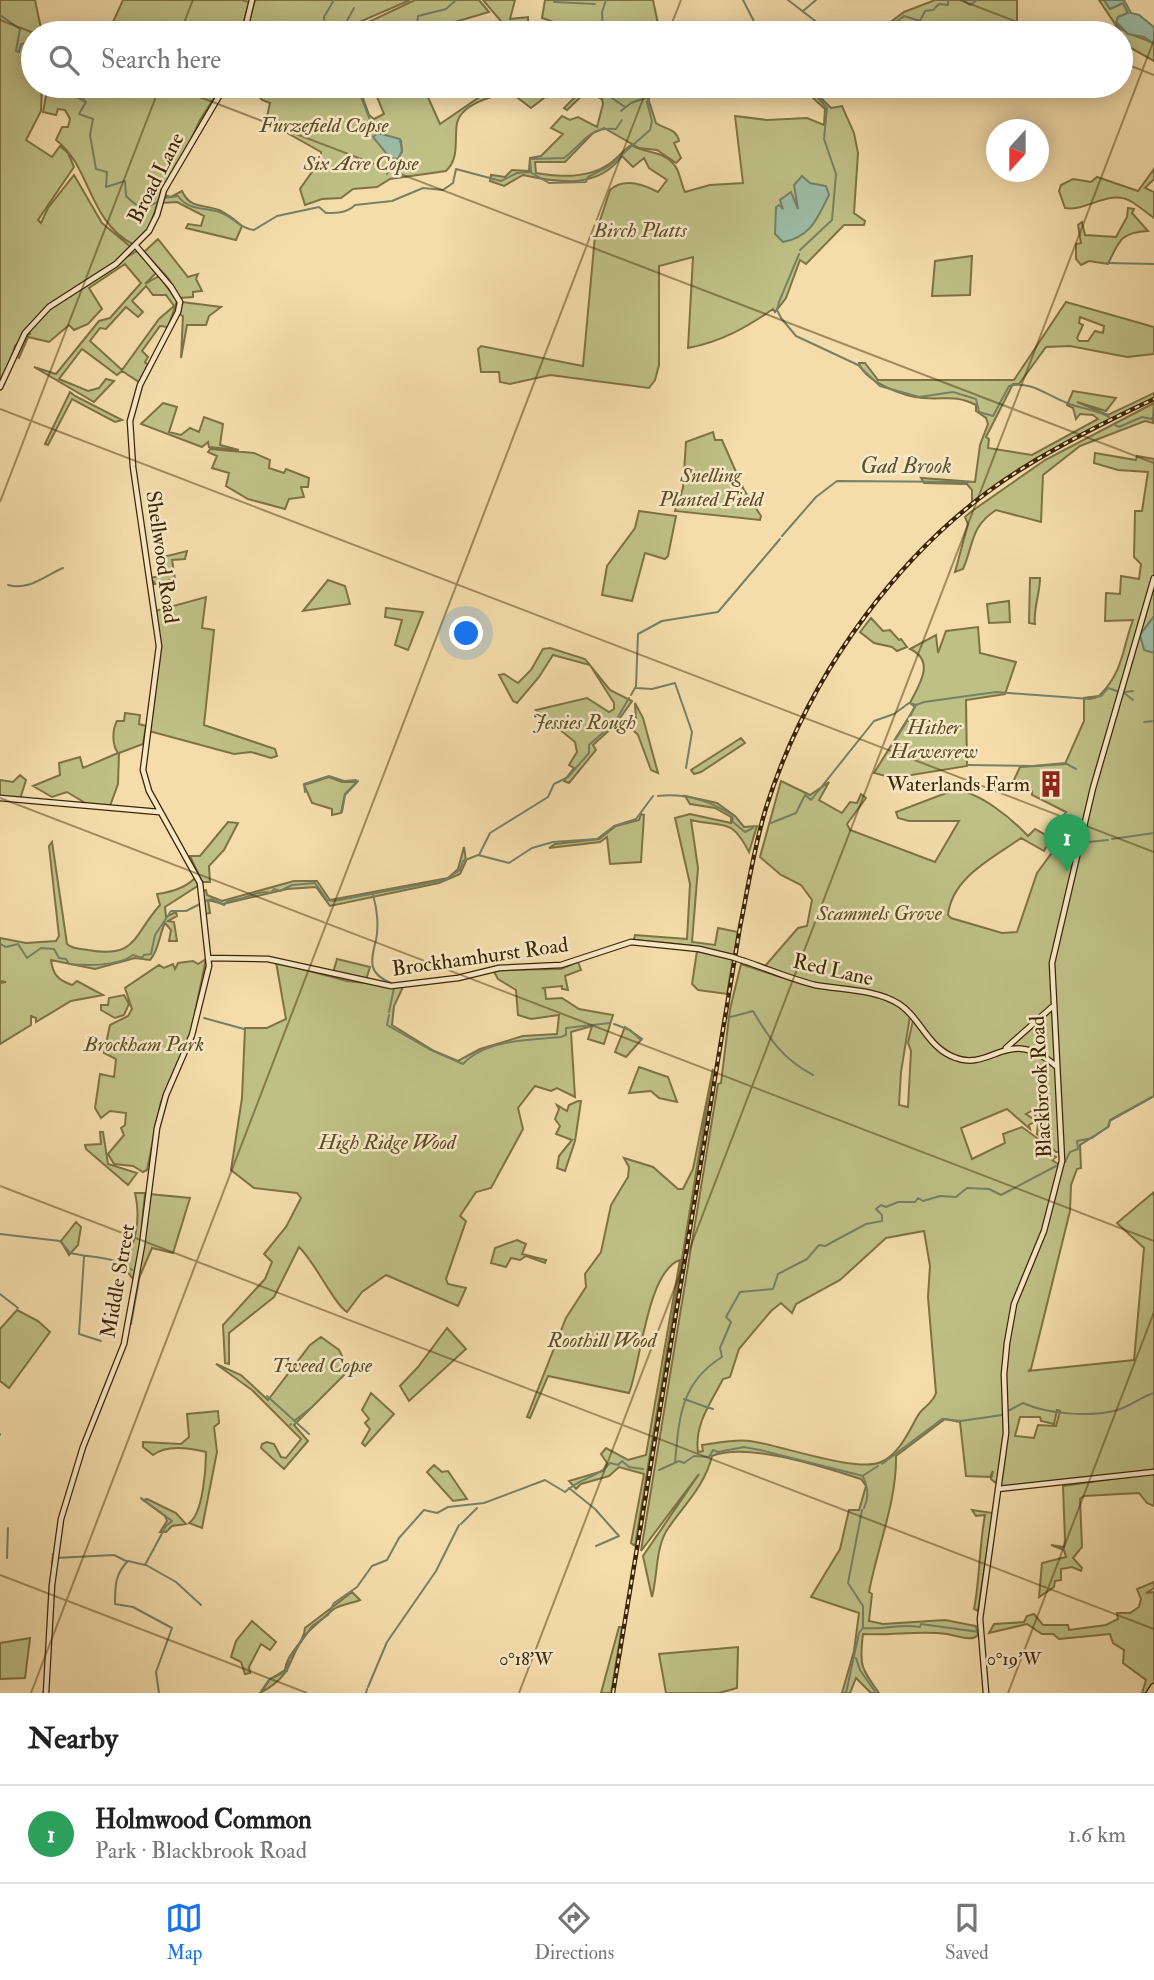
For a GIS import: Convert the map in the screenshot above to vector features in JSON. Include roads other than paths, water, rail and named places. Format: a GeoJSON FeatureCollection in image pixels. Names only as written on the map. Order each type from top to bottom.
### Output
{"type":"FeatureCollection","features":[{"type":"Feature","properties":{"kind":"highway"},"geometry":{"type":"LineString","coordinates":[[1150,1693],[1154,1687]]}},
{"type":"Feature","properties":{"kind":"street"},"geometry":{"type":"LineString","coordinates":[[247,21],[253,0]]}},
{"type":"Feature","properties":{"kind":"street","name":"Broad Lane"},"geometry":{"type":"LineString","coordinates":[[0,387],[25,333],[49,307],[98,276],[135,247],[155,221],[161,200],[217,98]]}},
{"type":"Feature","properties":{"kind":"street","name":"Shellwood Road"},"geometry":{"type":"LineString","coordinates":[[135,247],[171,286],[180,302],[178,312],[140,385],[129,432],[159,646],[157,679],[144,745],[144,774],[160,813],[200,883]]}},
{"type":"Feature","properties":{"kind":"street","name":"Blackbrook Road"},"geometry":{"type":"LineString","coordinates":[[986,1693],[980,1634],[1007,1423],[1004,1374],[1011,1319],[1018,1293],[1044,1231],[1062,1165],[1052,1006],[1052,963],[1079,841],[1154,578]]}},
{"type":"Feature","properties":{"kind":"street"},"geometry":{"type":"LineString","coordinates":[[0,798],[160,813]]}},
{"type":"Feature","properties":{"kind":"street","name":"Middle Street"},"geometry":{"type":"LineString","coordinates":[[46,1693],[61,1519],[83,1447],[124,1344],[142,1245],[157,1128],[166,1095],[192,1035],[208,958],[200,883]]}},
{"type":"Feature","properties":{"kind":"street","name":"Red Lane"},"geometry":{"type":"LineString","coordinates":[[631,942],[699,949],[814,984],[872,994],[896,1002],[908,1012],[928,1039],[955,1058],[975,1058],[1006,1048],[1052,1006]]}},
{"type":"Feature","properties":{"kind":"street","name":"Brockhamhurst Road"},"geometry":{"type":"LineString","coordinates":[[208,958],[268,958],[391,986],[458,978],[499,968],[561,965],[631,942]]}},
{"type":"Feature","properties":{"kind":"street"},"geometry":{"type":"LineString","coordinates":[[1006,1048],[1030,1050],[1056,1067]]}},
{"type":"Feature","properties":{"kind":"street"},"geometry":{"type":"LineString","coordinates":[[998,1489],[1154,1472]]}},
{"type":"Feature","properties":{"kind":"waterway"},"geometry":{"type":"LineString","coordinates":[[324,21],[334,0]]}},
{"type":"Feature","properties":{"kind":"waterway"},"geometry":{"type":"LineString","coordinates":[[417,21],[418,16],[446,9],[456,0]]}},
{"type":"Feature","properties":{"kind":"waterway"},"geometry":{"type":"LineString","coordinates":[[602,21],[606,0]]}},
{"type":"Feature","properties":{"kind":"waterway"},"geometry":{"type":"LineString","coordinates":[[743,0],[754,21]]}},
{"type":"Feature","properties":{"kind":"waterway"},"geometry":{"type":"LineString","coordinates":[[788,0],[815,21]]}},
{"type":"Feature","properties":{"kind":"waterway"},"geometry":{"type":"LineString","coordinates":[[803,11],[816,0]]}},
{"type":"Feature","properties":{"kind":"waterway"},"geometry":{"type":"LineString","coordinates":[[920,21],[925,11],[933,10],[939,4],[948,5],[948,0]]}},
{"type":"Feature","properties":{"kind":"waterway"},"geometry":{"type":"LineString","coordinates":[[962,0],[970,5],[977,0]]}},
{"type":"Feature","properties":{"kind":"waterway"},"geometry":{"type":"LineString","coordinates":[[554,2],[595,4]]}},
{"type":"Feature","properties":{"kind":"waterway"},"geometry":{"type":"LineString","coordinates":[[347,21],[354,8]]}},
{"type":"Feature","properties":{"kind":"waterway"},"geometry":{"type":"LineString","coordinates":[[0,15],[20,29],[16,51],[19,52],[21,44]]}},
{"type":"Feature","properties":{"kind":"waterway"},"geometry":{"type":"LineString","coordinates":[[897,21],[904,16],[920,21]]}},
{"type":"Feature","properties":{"kind":"waterway"},"geometry":{"type":"LineString","coordinates":[[79,98],[86,102],[79,114],[93,119],[90,135],[96,169],[107,172],[106,187],[125,181],[126,196],[137,205],[145,207],[159,201]]}},
{"type":"Feature","properties":{"kind":"waterway"},"geometry":{"type":"LineString","coordinates":[[362,98],[378,134]]}},
{"type":"Feature","properties":{"kind":"waterway"},"geometry":{"type":"LineString","coordinates":[[612,98],[625,107]]}},
{"type":"Feature","properties":{"kind":"waterway"},"geometry":{"type":"LineString","coordinates":[[621,111],[631,103],[645,98]]}},
{"type":"Feature","properties":{"kind":"waterway"},"geometry":{"type":"LineString","coordinates":[[164,198],[178,196],[187,204],[224,214],[254,230],[277,216],[319,207],[326,213],[338,213],[355,205],[392,201],[423,188],[443,190],[453,183],[456,169],[501,181],[517,173],[530,172],[549,183],[586,182],[588,177],[609,166],[650,130],[652,121],[647,102],[649,98]]}},
{"type":"Feature","properties":{"kind":"waterway"},"geometry":{"type":"LineString","coordinates":[[800,250],[832,220],[836,174],[824,139],[827,108],[818,98]]}},
{"type":"Feature","properties":{"kind":"waterway"},"geometry":{"type":"LineString","coordinates":[[531,172],[530,159],[564,158],[588,136],[599,130],[616,129],[622,120]]}},
{"type":"Feature","properties":{"kind":"waterway"},"geometry":{"type":"LineString","coordinates":[[387,174],[391,159]]}},
{"type":"Feature","properties":{"kind":"waterway"},"geometry":{"type":"LineString","coordinates":[[799,254],[779,302],[777,310],[781,318],[796,336],[858,365],[880,386],[919,397],[953,392],[976,399],[979,412],[993,416],[1009,386],[1024,385],[1109,417]]}},
{"type":"Feature","properties":{"kind":"waterway"},"geometry":{"type":"LineString","coordinates":[[1107,263],[1154,264]]}},
{"type":"Feature","properties":{"kind":"waterway"},"geometry":{"type":"LineString","coordinates":[[1115,425],[1119,427],[1142,417],[1152,419],[1154,413]]}},
{"type":"Feature","properties":{"kind":"waterway","name":"Gad Brook"},"geometry":{"type":"LineString","coordinates":[[782,536],[816,497],[837,481],[969,482]]}},
{"type":"Feature","properties":{"kind":"waterway","name":"Gad Brook"},"geometry":{"type":"LineString","coordinates":[[631,695],[636,686],[638,634],[662,621],[718,612],[780,539]]}},
{"type":"Feature","properties":{"kind":"waterway"},"geometry":{"type":"LineString","coordinates":[[8,585],[30,584],[63,568]]}},
{"type":"Feature","properties":{"kind":"waterway"},"geometry":{"type":"LineString","coordinates":[[636,688],[652,689],[675,683],[692,732],[686,768]]}},
{"type":"Feature","properties":{"kind":"waterway"},"geometry":{"type":"LineString","coordinates":[[771,823],[796,813],[805,795],[811,800],[874,721],[894,714],[909,703],[916,705],[996,692],[1090,699],[1101,696],[1108,688],[1117,691]]}},
{"type":"Feature","properties":{"kind":"waterway"},"geometry":{"type":"LineString","coordinates":[[1125,692],[1133,691]]}},
{"type":"Feature","properties":{"kind":"waterway"},"geometry":{"type":"LineString","coordinates":[[1123,692],[1133,700]]}},
{"type":"Feature","properties":{"kind":"waterway"},"geometry":{"type":"LineString","coordinates":[[479,855],[490,833],[548,797],[554,784],[568,777],[589,753],[589,745],[615,722],[629,698]]}},
{"type":"Feature","properties":{"kind":"waterway"},"geometry":{"type":"LineString","coordinates":[[908,721],[915,706]]}},
{"type":"Feature","properties":{"kind":"waterway"},"geometry":{"type":"LineString","coordinates":[[1144,722],[1154,721]]}},
{"type":"Feature","properties":{"kind":"waterway"},"geometry":{"type":"LineString","coordinates":[[892,745],[906,723]]}},
{"type":"Feature","properties":{"kind":"waterway"},"geometry":{"type":"LineString","coordinates":[[968,765],[1033,766],[1065,763],[1076,769]]}},
{"type":"Feature","properties":{"kind":"waterway"},"geometry":{"type":"LineString","coordinates":[[305,792],[304,784],[329,776],[344,781],[356,780]]}},
{"type":"Feature","properties":{"kind":"waterway"},"geometry":{"type":"LineString","coordinates":[[342,812],[345,795],[358,781]]}},
{"type":"Feature","properties":{"kind":"waterway"},"geometry":{"type":"LineString","coordinates":[[205,901],[212,899],[224,905],[229,900],[271,893],[274,889],[280,891],[292,885],[315,883],[327,900],[334,901],[445,880],[460,870],[463,861],[478,855],[509,863],[532,848],[553,842],[597,839],[614,826],[636,819],[653,796]]}},
{"type":"Feature","properties":{"kind":"waterway"},"geometry":{"type":"LineString","coordinates":[[658,796],[687,797],[706,802],[732,815],[733,822],[745,832],[753,828]]}},
{"type":"Feature","properties":{"kind":"waterway"},"geometry":{"type":"LineString","coordinates":[[1112,839],[1154,833]]}},
{"type":"Feature","properties":{"kind":"waterway"},"geometry":{"type":"LineString","coordinates":[[1076,840],[1084,842]]}},
{"type":"Feature","properties":{"kind":"waterway"},"geometry":{"type":"LineString","coordinates":[[1088,842],[1108,840]]}},
{"type":"Feature","properties":{"kind":"waterway"},"geometry":{"type":"LineString","coordinates":[[373,895],[377,923],[373,967],[379,976],[393,984]]}},
{"type":"Feature","properties":{"kind":"waterway","name":"Gad Brook"},"geometry":{"type":"LineString","coordinates":[[0,944],[6,947],[18,944],[27,958],[41,948],[54,949],[59,958],[66,959],[69,964],[112,963],[133,955],[142,958],[151,954],[155,935],[171,911],[186,911],[200,904]]}},
{"type":"Feature","properties":{"kind":"waterway"},"geometry":{"type":"LineString","coordinates":[[389,1012],[394,988]]}},
{"type":"Feature","properties":{"kind":"waterway"},"geometry":{"type":"LineString","coordinates":[[723,1019],[753,1011],[778,1048],[813,1075]]}},
{"type":"Feature","properties":{"kind":"waterway"},"geometry":{"type":"LineString","coordinates":[[389,1015],[387,1025],[429,1049],[463,1064],[496,1045],[561,1037],[566,1035],[566,1028],[610,1023]]}},
{"type":"Feature","properties":{"kind":"waterway"},"geometry":{"type":"LineString","coordinates":[[204,1018],[244,1029]]}},
{"type":"Feature","properties":{"kind":"waterway"},"geometry":{"type":"LineString","coordinates":[[614,1024],[630,1030],[641,1040]]}},
{"type":"Feature","properties":{"kind":"waterway"},"geometry":{"type":"LineString","coordinates":[[1065,1162],[1070,1152],[1078,1149],[1077,1141],[1092,1138],[1109,1126],[1110,1121],[1154,1096]]}},
{"type":"Feature","properties":{"kind":"waterway"},"geometry":{"type":"LineString","coordinates":[[675,1463],[684,1403],[698,1378],[722,1357],[720,1348],[731,1322],[726,1317],[740,1292],[773,1289],[778,1274],[807,1259],[819,1245],[825,1246],[866,1224],[882,1221],[882,1215],[876,1209],[881,1205],[886,1207],[898,1202],[915,1202],[918,1198],[923,1201],[940,1196],[956,1197],[967,1188],[989,1189],[1001,1195],[1056,1166]]}},
{"type":"Feature","properties":{"kind":"waterway"},"geometry":{"type":"LineString","coordinates":[[0,1234],[60,1241],[70,1253],[111,1260],[132,1270]]}},
{"type":"Feature","properties":{"kind":"waterway"},"geometry":{"type":"LineString","coordinates":[[84,1257],[79,1334],[101,1341]]}},
{"type":"Feature","properties":{"kind":"waterway"},"geometry":{"type":"LineString","coordinates":[[131,1324],[140,1274]]}},
{"type":"Feature","properties":{"kind":"waterway"},"geometry":{"type":"LineString","coordinates":[[0,1294],[18,1308]]}},
{"type":"Feature","properties":{"kind":"waterway"},"geometry":{"type":"LineString","coordinates":[[1008,1411],[1023,1403],[1056,1412],[1104,1413],[1119,1410],[1154,1393]]}},
{"type":"Feature","properties":{"kind":"waterway"},"geometry":{"type":"LineString","coordinates":[[267,1396],[309,1434]]}},
{"type":"Feature","properties":{"kind":"waterway"},"geometry":{"type":"LineString","coordinates":[[684,1399],[709,1408]]}},
{"type":"Feature","properties":{"kind":"waterway"},"geometry":{"type":"LineString","coordinates":[[294,1421],[312,1407]]}},
{"type":"Feature","properties":{"kind":"waterway"},"geometry":{"type":"LineString","coordinates":[[882,1464],[942,1419],[961,1421],[1002,1415]]}},
{"type":"Feature","properties":{"kind":"waterway"},"geometry":{"type":"LineString","coordinates":[[659,1470],[679,1461],[684,1463],[694,1456],[709,1457],[713,1450],[718,1452],[744,1447],[863,1476]]}},
{"type":"Feature","properties":{"kind":"waterway"},"geometry":{"type":"LineString","coordinates":[[261,1693],[270,1679],[287,1671],[289,1659],[312,1626],[328,1615],[334,1603],[357,1587],[372,1566],[387,1560],[399,1538],[424,1510],[437,1513],[448,1507],[484,1503],[545,1480],[565,1492],[610,1463],[618,1465],[622,1461],[629,1467],[643,1469]]}},
{"type":"Feature","properties":{"kind":"waterway"},"geometry":{"type":"LineString","coordinates":[[864,1475],[878,1466]]}},
{"type":"Feature","properties":{"kind":"waterway"},"geometry":{"type":"LineString","coordinates":[[863,1477],[867,1492],[864,1508]]}},
{"type":"Feature","properties":{"kind":"waterway"},"geometry":{"type":"LineString","coordinates":[[569,1488],[595,1509],[619,1536],[596,1546]]}},
{"type":"Feature","properties":{"kind":"waterway"},"geometry":{"type":"LineString","coordinates":[[141,1498],[172,1521],[166,1526],[145,1565],[128,1561],[120,1571],[115,1604],[133,1607],[172,1628],[156,1672],[159,1693]]}},
{"type":"Feature","properties":{"kind":"waterway"},"geometry":{"type":"LineString","coordinates":[[461,1524],[477,1508]]}},
{"type":"Feature","properties":{"kind":"waterway"},"geometry":{"type":"LineString","coordinates":[[862,1510],[848,1583],[863,1606],[863,1628],[920,1627],[921,1624],[979,1632]]}},
{"type":"Feature","properties":{"kind":"waterway"},"geometry":{"type":"LineString","coordinates":[[368,1687],[387,1642],[436,1571],[459,1525]]}},
{"type":"Feature","properties":{"kind":"waterway"},"geometry":{"type":"LineString","coordinates":[[7,1558],[8,1528]]}},
{"type":"Feature","properties":{"kind":"waterway"},"geometry":{"type":"LineString","coordinates":[[52,1564],[53,1554]]}},
{"type":"Feature","properties":{"kind":"waterway"},"geometry":{"type":"LineString","coordinates":[[56,1558],[114,1555],[126,1561]]}},
{"type":"Feature","properties":{"kind":"waterway"},"geometry":{"type":"LineString","coordinates":[[146,1565],[176,1582],[201,1605]]}},
{"type":"Feature","properties":{"kind":"waterway"},"geometry":{"type":"LineString","coordinates":[[846,1693],[859,1633],[863,1628]]}},
{"type":"Feature","properties":{"kind":"waterway"},"geometry":{"type":"LineString","coordinates":[[856,1658],[860,1670],[876,1693]]}},
{"type":"Feature","properties":{"kind":"waterway"},"geometry":{"type":"LineString","coordinates":[[366,1693],[367,1689]]}},
{"type":"Feature","properties":{"kind":"railway"},"geometry":{"type":"LineString","coordinates":[[613,1693],[740,927],[762,823],[784,758],[834,661],[865,616],[900,573],[938,534],[979,498],[1023,468],[1154,399]]}},
{"type":"Feature","properties":{"kind":"place","name":"Waterlands Farm"},"geometry":{"type":"Point","coordinates":[1051,784]}},
{"type":"Feature","properties":{"kind":"place","name":"Holmwood Common"},"geometry":{"type":"Point","coordinates":[1067,872]}},
{"type":"Feature","properties":{"kind":"park label","name":"Furzefield Copse"},"geometry":{"type":"Point","coordinates":[324,125]}},
{"type":"Feature","properties":{"kind":"park label","name":"Six Acre Copse"},"geometry":{"type":"Point","coordinates":[361,163]}},
{"type":"Feature","properties":{"kind":"park label","name":"Birch Platts"},"geometry":{"type":"Point","coordinates":[640,230]}},
{"type":"Feature","properties":{"kind":"park label","name":"Snelling Planted Field"},"geometry":{"type":"Point","coordinates":[711,487]}},
{"type":"Feature","properties":{"kind":"park label","name":"Jessies Rough"},"geometry":{"type":"Point","coordinates":[584,722]}},
{"type":"Feature","properties":{"kind":"park label","name":"Hither Hawesrew"},"geometry":{"type":"Point","coordinates":[934,739]}},
{"type":"Feature","properties":{"kind":"park label","name":"Scammels Grove"},"geometry":{"type":"Point","coordinates":[879,913]}},
{"type":"Feature","properties":{"kind":"park label","name":"Brockham Park"},"geometry":{"type":"Point","coordinates":[144,1044]}},
{"type":"Feature","properties":{"kind":"park label","name":"High Ridge Wood"},"geometry":{"type":"Point","coordinates":[387,1142]}},
{"type":"Feature","properties":{"kind":"park label","name":"Roothill Wood"},"geometry":{"type":"Point","coordinates":[602,1340]}},
{"type":"Feature","properties":{"kind":"park label","name":"Tweed Copse"},"geometry":{"type":"Point","coordinates":[322,1365]}}]}
